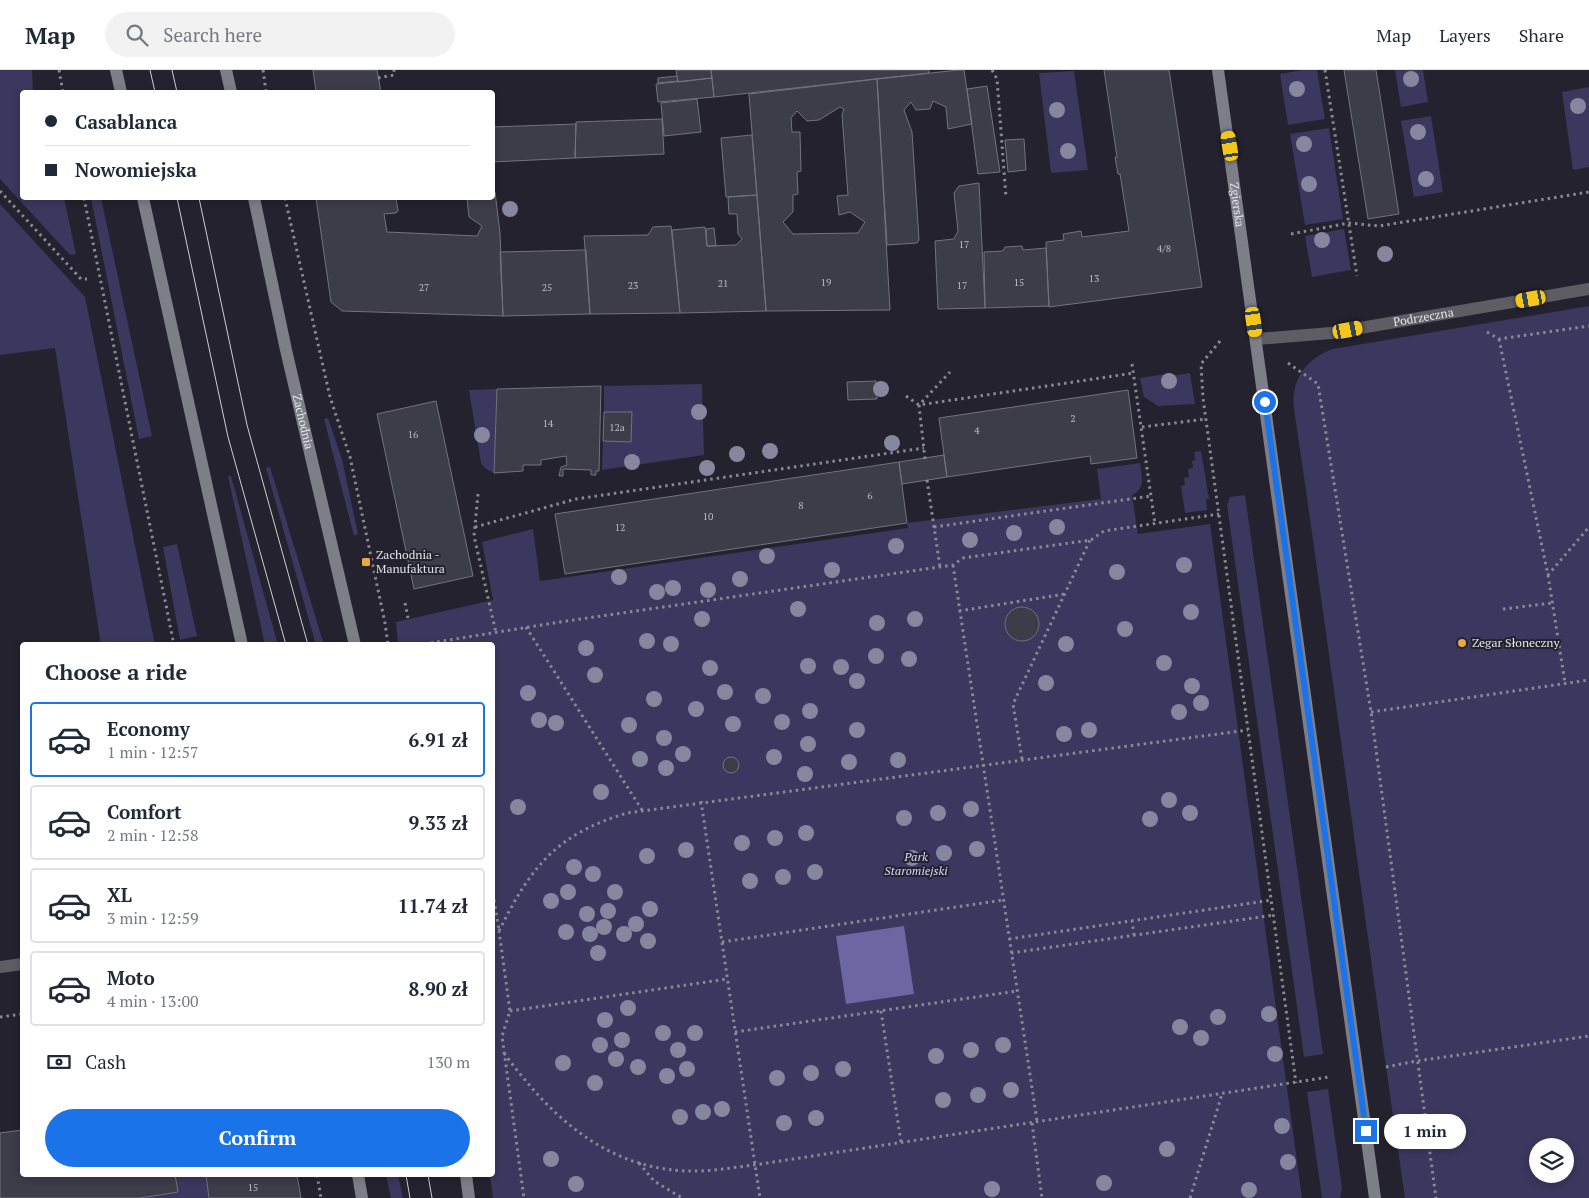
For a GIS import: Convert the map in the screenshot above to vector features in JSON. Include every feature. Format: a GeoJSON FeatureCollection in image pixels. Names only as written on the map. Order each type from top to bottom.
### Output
{"type":"FeatureCollection","features":[{"type":"Feature","properties":{"kind":"street"},"geometry":{"type":"LineString","coordinates":[[116,70],[121,90]]}},
{"type":"Feature","properties":{"kind":"street"},"geometry":{"type":"LineString","coordinates":[[226,70],[231,90]]}},
{"type":"Feature","properties":{"kind":"street","name":"Zgierska"},"geometry":{"type":"LineString","coordinates":[[1218,70],[1257,339],[1371,1170]]}},
{"type":"Feature","properties":{"kind":"street"},"geometry":{"type":"LineString","coordinates":[[143,200],[241,642]]}},
{"type":"Feature","properties":{"kind":"street","name":"Zachodnia"},"geometry":{"type":"LineString","coordinates":[[254,200],[286,350],[354,642]]}},
{"type":"Feature","properties":{"kind":"street","name":"Podrzeczna"},"geometry":{"type":"LineString","coordinates":[[1257,339],[1331,333],[1589,289]]}},
{"type":"Feature","properties":{"kind":"street"},"geometry":{"type":"LineString","coordinates":[[0,967],[20,964]]}},
{"type":"Feature","properties":{"kind":"street"},"geometry":{"type":"LineString","coordinates":[[1370,1198],[1371,1170]]}},
{"type":"Feature","properties":{"kind":"street"},"geometry":{"type":"LineString","coordinates":[[1371,1170],[1375,1198]]}},
{"type":"Feature","properties":{"kind":"street"},"geometry":{"type":"LineString","coordinates":[[358,1177],[362,1198]]}},
{"type":"Feature","properties":{"kind":"street"},"geometry":{"type":"LineString","coordinates":[[466,1177],[469,1198]]}},
{"type":"Feature","properties":{"kind":"path"},"geometry":{"type":"LineString","coordinates":[[59,70],[63,90]]}},
{"type":"Feature","properties":{"kind":"path"},"geometry":{"type":"LineString","coordinates":[[263,70],[266,90]]}},
{"type":"Feature","properties":{"kind":"path"},"geometry":{"type":"LineString","coordinates":[[378,78],[394,75],[394,70]]}},
{"type":"Feature","properties":{"kind":"path"},"geometry":{"type":"LineString","coordinates":[[992,70],[997,79],[1006,197]]}},
{"type":"Feature","properties":{"kind":"path"},"geometry":{"type":"LineString","coordinates":[[1325,70],[1357,276]]}},
{"type":"Feature","properties":{"kind":"path"},"geometry":{"type":"LineString","coordinates":[[0,191],[81,279],[87,279]]}},
{"type":"Feature","properties":{"kind":"path"},"geometry":{"type":"LineString","coordinates":[[1291,234],[1350,223],[1379,226],[1589,192]]}},
{"type":"Feature","properties":{"kind":"path"},"geometry":{"type":"LineString","coordinates":[[84,200],[173,642]]}},
{"type":"Feature","properties":{"kind":"path"},"geometry":{"type":"LineString","coordinates":[[285,200],[330,396],[350,457],[388,642]]}},
{"type":"Feature","properties":{"kind":"path"},"geometry":{"type":"LineString","coordinates":[[1478,334],[1488,332],[1499,339],[1589,326]]}},
{"type":"Feature","properties":{"kind":"path"},"geometry":{"type":"LineString","coordinates":[[1257,339],[1318,384],[1371,712],[1436,1198]]}},
{"type":"Feature","properties":{"kind":"path"},"geometry":{"type":"LineString","coordinates":[[1499,339],[1548,575],[1565,683]]}},
{"type":"Feature","properties":{"kind":"path"},"geometry":{"type":"LineString","coordinates":[[1220,341],[1201,364],[1206,419],[1296,1082]]}},
{"type":"Feature","properties":{"kind":"path"},"geometry":{"type":"LineString","coordinates":[[1132,364],[1155,524]]}},
{"type":"Feature","properties":{"kind":"path"},"geometry":{"type":"LineString","coordinates":[[925,458],[919,405],[950,372]]}},
{"type":"Feature","properties":{"kind":"path"},"geometry":{"type":"LineString","coordinates":[[906,396],[919,405],[1134,373]]}},
{"type":"Feature","properties":{"kind":"path"},"geometry":{"type":"LineString","coordinates":[[1141,427],[1206,419]]}},
{"type":"Feature","properties":{"kind":"path"},"geometry":{"type":"LineString","coordinates":[[475,527],[576,499],[924,448]]}},
{"type":"Feature","properties":{"kind":"path"},"geometry":{"type":"LineString","coordinates":[[927,480],[940,567]]}},
{"type":"Feature","properties":{"kind":"path"},"geometry":{"type":"LineString","coordinates":[[478,494],[474,536],[496,633]]}},
{"type":"Feature","properties":{"kind":"path"},"geometry":{"type":"LineString","coordinates":[[934,527],[1151,496]]}},
{"type":"Feature","properties":{"kind":"path"},"geometry":{"type":"LineString","coordinates":[[438,642],[953,566],[963,558],[1090,540],[1104,532],[1219,514]]}},
{"type":"Feature","properties":{"kind":"path"},"geometry":{"type":"LineString","coordinates":[[1548,575],[1589,527]]}},
{"type":"Feature","properties":{"kind":"path"},"geometry":{"type":"LineString","coordinates":[[1022,759],[1013,704],[1090,540]]}},
{"type":"Feature","properties":{"kind":"path"},"geometry":{"type":"LineString","coordinates":[[953,566],[1037,1122]]}},
{"type":"Feature","properties":{"kind":"path"},"geometry":{"type":"LineString","coordinates":[[959,611],[1065,594]]}},
{"type":"Feature","properties":{"kind":"path"},"geometry":{"type":"LineString","coordinates":[[405,602],[408,618]]}},
{"type":"Feature","properties":{"kind":"path"},"geometry":{"type":"LineString","coordinates":[[1503,609],[1552,602]]}},
{"type":"Feature","properties":{"kind":"path"},"geometry":{"type":"LineString","coordinates":[[526,628],[642,810]]}},
{"type":"Feature","properties":{"kind":"path"},"geometry":{"type":"LineString","coordinates":[[1371,712],[1589,680]]}},
{"type":"Feature","properties":{"kind":"path"},"geometry":{"type":"LineString","coordinates":[[499,931],[512,903],[532,874],[559,845],[598,822],[642,810],[1248,730]]}},
{"type":"Feature","properties":{"kind":"path"},"geometry":{"type":"LineString","coordinates":[[701,801],[760,1198]]}},
{"type":"Feature","properties":{"kind":"path"},"geometry":{"type":"LineString","coordinates":[[722,942],[1004,900]]}},
{"type":"Feature","properties":{"kind":"path"},"geometry":{"type":"LineString","coordinates":[[1009,938],[1272,900]]}},
{"type":"Feature","properties":{"kind":"path"},"geometry":{"type":"LineString","coordinates":[[495,906],[510,1012],[502,1036],[524,1198]]}},
{"type":"Feature","properties":{"kind":"path"},"geometry":{"type":"LineString","coordinates":[[1011,953],[1274,915]]}},
{"type":"Feature","properties":{"kind":"path"},"geometry":{"type":"LineString","coordinates":[[1132,920],[1134,935]]}},
{"type":"Feature","properties":{"kind":"path"},"geometry":{"type":"LineString","coordinates":[[495,932],[499,931]]}},
{"type":"Feature","properties":{"kind":"path"},"geometry":{"type":"LineString","coordinates":[[510,1012],[727,979]]}},
{"type":"Feature","properties":{"kind":"path"},"geometry":{"type":"LineString","coordinates":[[735,1032],[1017,991]]}},
{"type":"Feature","properties":{"kind":"path"},"geometry":{"type":"LineString","coordinates":[[881,1011],[901,1142]]}},
{"type":"Feature","properties":{"kind":"path"},"geometry":{"type":"LineString","coordinates":[[0,1017],[20,1014]]}},
{"type":"Feature","properties":{"kind":"path"},"geometry":{"type":"LineString","coordinates":[[1386,1067],[1589,1036]]}},
{"type":"Feature","properties":{"kind":"path"},"geometry":{"type":"LineString","coordinates":[[504,1053],[541,1100],[560,1119],[598,1146],[657,1167],[700,1171],[754,1165],[1329,1077]]}},
{"type":"Feature","properties":{"kind":"path"},"geometry":{"type":"LineString","coordinates":[[1190,1198],[1222,1094]]}},
{"type":"Feature","properties":{"kind":"path"},"geometry":{"type":"LineString","coordinates":[[1032,1123],[1042,1198]]}},
{"type":"Feature","properties":{"kind":"path"},"geometry":{"type":"LineString","coordinates":[[639,1162],[654,1181],[682,1198]]}},
{"type":"Feature","properties":{"kind":"path"},"geometry":{"type":"LineString","coordinates":[[317,1177],[321,1198]]}},
{"type":"Feature","properties":{"kind":"green space"},"geometry":{"type":"Polygon","coordinates":[[[0,70],[32,70],[33,90],[20,90],[20,200],[64,200],[76,254],[70,255],[0,179],[0,70]]]}},
{"type":"Feature","properties":{"kind":"green space"},"geometry":{"type":"Polygon","coordinates":[[[1303,70],[1317,70],[1325,119],[1288,125],[1280,74],[1303,70]]]}},
{"type":"Feature","properties":{"kind":"green space"},"geometry":{"type":"Polygon","coordinates":[[[1395,70],[1423,70],[1428,102],[1401,107],[1395,70]]]}},
{"type":"Feature","properties":{"kind":"green space"},"geometry":{"type":"Polygon","coordinates":[[[1074,71],[1088,170],[1051,173],[1039,73],[1074,71]]]}},
{"type":"Feature","properties":{"kind":"green space"},"geometry":{"type":"Polygon","coordinates":[[[1589,87],[1589,167],[1573,170],[1562,92],[1589,87]]]}},
{"type":"Feature","properties":{"kind":"green space"},"geometry":{"type":"Polygon","coordinates":[[[1431,116],[1443,192],[1414,197],[1401,121],[1431,116]]]}},
{"type":"Feature","properties":{"kind":"green space"},"geometry":{"type":"Polygon","coordinates":[[[1329,128],[1343,219],[1305,225],[1290,134],[1329,128]]]}},
{"type":"Feature","properties":{"kind":"green space"},"geometry":{"type":"Polygon","coordinates":[[[91,200],[101,200],[152,436],[139,439],[91,200]]]}},
{"type":"Feature","properties":{"kind":"green space"},"geometry":{"type":"Polygon","coordinates":[[[0,204],[85,297],[154,642],[101,642],[55,348],[0,355],[0,204]]]}},
{"type":"Feature","properties":{"kind":"green space"},"geometry":{"type":"Polygon","coordinates":[[[1344,229],[1351,270],[1312,277],[1305,236],[1344,229]]]}},
{"type":"Feature","properties":{"kind":"green space"},"geometry":{"type":"Polygon","coordinates":[[[1589,306],[1589,1198],[1405,1198],[1294,409],[1295,389],[1302,372],[1323,353],[1333,349],[1589,306]]]}},
{"type":"Feature","properties":{"kind":"green space"},"geometry":{"type":"Polygon","coordinates":[[[1172,373],[1172,376],[1190,373],[1195,404],[1158,406],[1144,397],[1140,378],[1172,373]]]}},
{"type":"Feature","properties":{"kind":"green space"},"geometry":{"type":"Polygon","coordinates":[[[702,384],[704,455],[602,470],[603,441],[631,441],[631,413],[604,412],[604,386],[702,384]]]}},
{"type":"Feature","properties":{"kind":"green space"},"geometry":{"type":"Polygon","coordinates":[[[497,389],[494,473],[486,469],[481,463],[469,390],[497,389]]]}},
{"type":"Feature","properties":{"kind":"green space"},"geometry":{"type":"Polygon","coordinates":[[[328,418],[342,459],[358,534],[354,536],[324,419],[328,418]]]}},
{"type":"Feature","properties":{"kind":"green space"},"geometry":{"type":"Polygon","coordinates":[[[1201,451],[1209,499],[1206,499],[1207,510],[1185,513],[1181,486],[1185,485],[1184,478],[1189,477],[1188,469],[1193,468],[1194,452],[1201,451]]]}},
{"type":"Feature","properties":{"kind":"green space","name":"Park Staromiejski"},"geometry":{"type":"Polygon","coordinates":[[[1140,463],[1141,485],[1132,495],[1138,534],[1210,524],[1302,1198],[493,1198],[490,1177],[495,1177],[495,642],[398,642],[396,622],[493,600],[482,542],[533,529],[540,581],[908,528],[907,523],[1101,499],[1097,469],[1140,463]]]}},
{"type":"Feature","properties":{"kind":"green space"},"geometry":{"type":"Polygon","coordinates":[[[270,467],[323,642],[315,642],[266,468],[270,467]]]}},
{"type":"Feature","properties":{"kind":"green space"},"geometry":{"type":"Polygon","coordinates":[[[228,476],[231,476],[277,642],[264,642],[228,476]]]}},
{"type":"Feature","properties":{"kind":"green space"},"geometry":{"type":"Polygon","coordinates":[[[1245,495],[1323,1054],[1304,1057],[1227,505],[1230,497],[1245,495]]]}},
{"type":"Feature","properties":{"kind":"green space"},"geometry":{"type":"Polygon","coordinates":[[[177,544],[197,636],[180,640],[163,547],[177,544]]]}},
{"type":"Feature","properties":{"kind":"green space"},"geometry":{"type":"Polygon","coordinates":[[[1328,1089],[1342,1188],[1340,1198],[1322,1198],[1307,1092],[1328,1089]]]}},
{"type":"Feature","properties":{"kind":"green space"},"geometry":{"type":"Polygon","coordinates":[[[175,1177],[206,1177],[209,1198],[134,1198],[178,1192],[175,1177]]]}},
{"type":"Feature","properties":{"kind":"green space"},"geometry":{"type":"Polygon","coordinates":[[[386,1177],[398,1177],[403,1198],[391,1198],[386,1177]]]}},
{"type":"Feature","properties":{"kind":"shaded area"},"geometry":{"type":"Polygon","coordinates":[[[904,926],[914,994],[846,1004],[836,936],[904,926]]]}},
{"type":"Feature","properties":{"kind":"building"},"geometry":{"type":"Polygon","coordinates":[[[313,70],[377,70],[381,90],[316,90],[313,70]]]}},
{"type":"Feature","properties":{"kind":"building"},"geometry":{"type":"Polygon","coordinates":[[[676,70],[711,70],[712,78],[678,82],[676,70]]]}},
{"type":"Feature","properties":{"kind":"building"},"geometry":{"type":"Polygon","coordinates":[[[711,70],[929,70],[929,73],[714,97],[711,70]]]}},
{"type":"Feature","properties":{"kind":"building"},"geometry":{"type":"Polygon","coordinates":[[[964,70],[972,124],[948,129],[946,107],[933,101],[930,109],[916,110],[911,102],[904,110],[912,132],[919,240],[917,243],[887,245],[877,79],[964,70]]]}},
{"type":"Feature","properties":{"kind":"building"},"geometry":{"type":"Polygon","coordinates":[[[1104,70],[1169,70],[1202,287],[1049,307],[1046,242],[1064,240],[1063,234],[1081,231],[1082,237],[1129,231],[1120,174],[1118,174],[1115,157],[1117,157],[1104,70]]]}},
{"type":"Feature","properties":{"kind":"building"},"geometry":{"type":"Polygon","coordinates":[[[1344,70],[1376,70],[1399,214],[1368,219],[1344,70]]]}},
{"type":"Feature","properties":{"kind":"building"},"geometry":{"type":"Polygon","coordinates":[[[677,76],[678,81],[658,83],[658,78],[677,76]]]}},
{"type":"Feature","properties":{"kind":"building"},"geometry":{"type":"Polygon","coordinates":[[[712,78],[714,97],[658,102],[656,84],[712,78]]]}},
{"type":"Feature","properties":{"kind":"building"},"geometry":{"type":"Polygon","coordinates":[[[877,79],[890,310],[766,311],[749,94],[877,79]],[[840,107],[819,120],[807,121],[797,111],[791,118],[792,132],[800,132],[801,171],[797,172],[798,194],[793,195],[793,212],[783,222],[793,234],[858,233],[865,222],[850,212],[839,215],[837,196],[848,195],[842,115],[844,109],[840,107]]]}},
{"type":"Feature","properties":{"kind":"building"},"geometry":{"type":"Polygon","coordinates":[[[987,86],[1000,172],[978,174],[967,89],[987,86]]]}},
{"type":"Feature","properties":{"kind":"building"},"geometry":{"type":"Polygon","coordinates":[[[697,99],[701,132],[664,136],[661,103],[697,99]]]}},
{"type":"Feature","properties":{"kind":"building"},"geometry":{"type":"Polygon","coordinates":[[[662,119],[664,154],[575,158],[576,122],[662,119]]]}},
{"type":"Feature","properties":{"kind":"building"},"geometry":{"type":"Polygon","coordinates":[[[576,124],[575,158],[495,162],[495,127],[576,124]]]}},
{"type":"Feature","properties":{"kind":"building"},"geometry":{"type":"Polygon","coordinates":[[[752,135],[757,195],[726,197],[721,138],[752,135]]]}},
{"type":"Feature","properties":{"kind":"building"},"geometry":{"type":"Polygon","coordinates":[[[1024,139],[1026,170],[1008,172],[1005,140],[1024,139]]]}},
{"type":"Feature","properties":{"kind":"building"},"geometry":{"type":"Polygon","coordinates":[[[979,183],[985,308],[938,309],[935,241],[954,239],[958,231],[954,193],[959,186],[979,183]]]}},
{"type":"Feature","properties":{"kind":"building"},"geometry":{"type":"Polygon","coordinates":[[[495,192],[500,233],[503,316],[342,311],[331,302],[316,200],[396,200],[398,211],[396,213],[384,214],[387,232],[477,236],[482,226],[469,217],[467,200],[495,200],[495,192]]]}},
{"type":"Feature","properties":{"kind":"building"},"geometry":{"type":"Polygon","coordinates":[[[757,195],[766,311],[680,313],[672,230],[705,227],[707,246],[736,245],[742,239],[738,234],[737,214],[729,214],[728,197],[757,195]]]}},
{"type":"Feature","properties":{"kind":"building"},"geometry":{"type":"Polygon","coordinates":[[[671,226],[680,313],[590,314],[584,236],[648,235],[653,227],[671,226]]]}},
{"type":"Feature","properties":{"kind":"building"},"geometry":{"type":"Polygon","coordinates":[[[714,228],[716,246],[707,246],[706,229],[714,228]]]}},
{"type":"Feature","properties":{"kind":"building"},"geometry":{"type":"Polygon","coordinates":[[[1022,246],[1023,250],[1046,248],[1049,306],[985,308],[984,252],[1003,251],[1005,247],[1022,246]]]}},
{"type":"Feature","properties":{"kind":"building"},"geometry":{"type":"Polygon","coordinates":[[[586,250],[590,314],[503,316],[500,252],[586,250]]]}},
{"type":"Feature","properties":{"kind":"building"},"geometry":{"type":"Polygon","coordinates":[[[876,381],[877,399],[848,400],[847,382],[876,381]]]}},
{"type":"Feature","properties":{"kind":"building"},"geometry":{"type":"Polygon","coordinates":[[[601,386],[599,471],[596,471],[596,475],[591,475],[591,470],[563,469],[563,476],[559,476],[561,467],[567,465],[566,456],[541,460],[541,465],[523,465],[523,471],[494,473],[497,389],[601,386]]]}},
{"type":"Feature","properties":{"kind":"building"},"geometry":{"type":"Polygon","coordinates":[[[1128,390],[1137,458],[1091,464],[1090,456],[947,477],[939,418],[1128,390]]]}},
{"type":"Feature","properties":{"kind":"building"},"geometry":{"type":"Polygon","coordinates":[[[436,401],[473,576],[414,589],[377,414],[436,401]]]}},
{"type":"Feature","properties":{"kind":"building"},"geometry":{"type":"Polygon","coordinates":[[[604,412],[632,412],[631,442],[603,441],[604,412]]]}},
{"type":"Feature","properties":{"kind":"building"},"geometry":{"type":"Polygon","coordinates":[[[944,455],[947,477],[902,484],[899,462],[944,455]]]}},
{"type":"Feature","properties":{"kind":"building"},"geometry":{"type":"Polygon","coordinates":[[[899,462],[907,523],[565,574],[555,514],[899,462]]]}},
{"type":"Feature","properties":{"kind":"building"},"geometry":{"type":"Polygon","coordinates":[[[1022,607],[1034,612],[1039,624],[1034,636],[1022,641],[1010,636],[1005,624],[1010,612],[1022,607]]]}},
{"type":"Feature","properties":{"kind":"building"},"geometry":{"type":"Polygon","coordinates":[[[728,757],[734,757],[739,762],[737,771],[728,773],[723,768],[723,762],[728,757]]]}},
{"type":"Feature","properties":{"kind":"building"},"geometry":{"type":"Polygon","coordinates":[[[20,1130],[20,1177],[175,1177],[178,1192],[140,1198],[0,1198],[0,1133],[20,1130]]]}},
{"type":"Feature","properties":{"kind":"building"},"geometry":{"type":"Polygon","coordinates":[[[206,1177],[297,1177],[301,1198],[209,1198],[206,1177]]]}},
{"type":"Feature","properties":{"kind":"tram line"},"geometry":{"type":"LineString","coordinates":[[150,70],[155,90]]}},
{"type":"Feature","properties":{"kind":"tram line"},"geometry":{"type":"LineString","coordinates":[[172,70],[177,90]]}},
{"type":"Feature","properties":{"kind":"tram line"},"geometry":{"type":"LineString","coordinates":[[177,200],[228,437],[285,642]]}},
{"type":"Feature","properties":{"kind":"tram line"},"geometry":{"type":"LineString","coordinates":[[199,200],[247,425],[307,642]]}},
{"type":"Feature","properties":{"kind":"tram line"},"geometry":{"type":"LineString","coordinates":[[406,1177],[410,1198]]}},
{"type":"Feature","properties":{"kind":"tram line"},"geometry":{"type":"LineString","coordinates":[[428,1177],[432,1198]]}},
{"type":"Feature","properties":{"kind":"place","name":"Zachodnia - Manufaktura"},"geometry":{"type":"Point","coordinates":[366,562]}},
{"type":"Feature","properties":{"kind":"place","name":"Zegar Słoneczny"},"geometry":{"type":"Point","coordinates":[1462,643]}},
{"type":"Feature","properties":{"kind":"route"},"geometry":{"type":"LineString","coordinates":[[1265,402],[1366,1131]]}}]}
